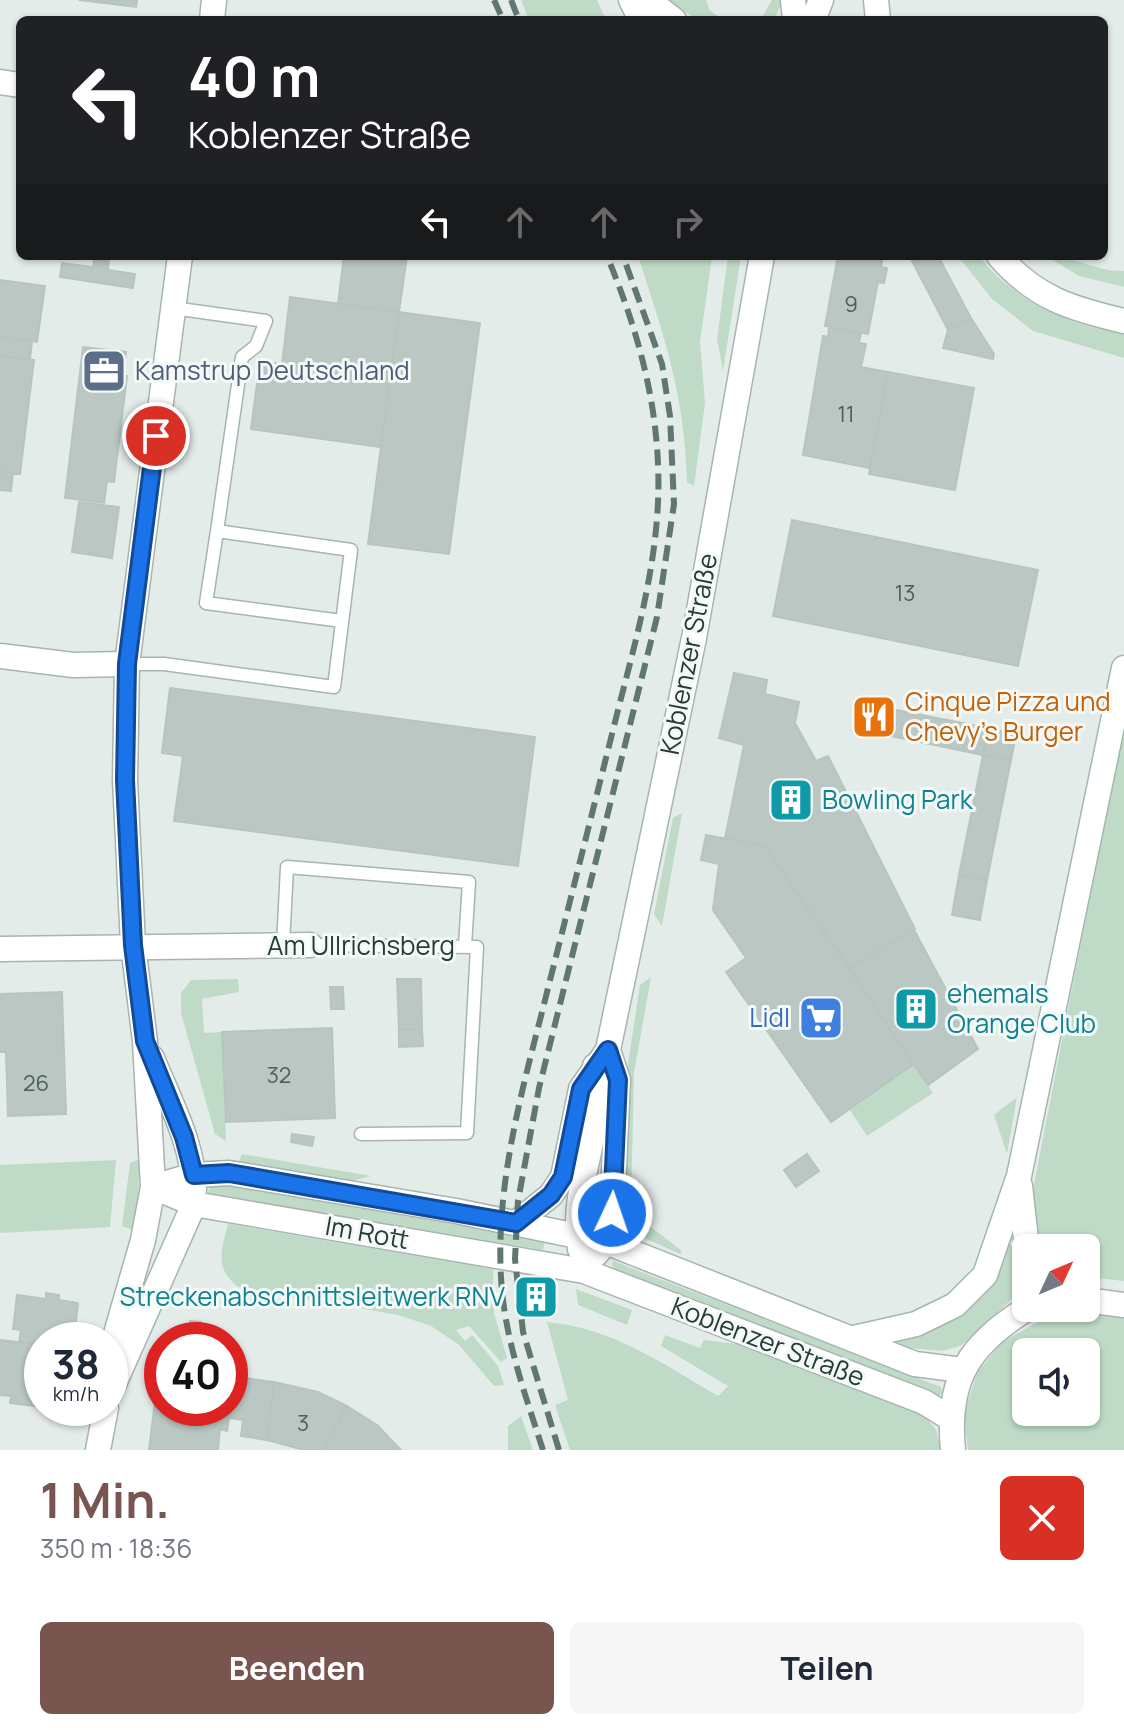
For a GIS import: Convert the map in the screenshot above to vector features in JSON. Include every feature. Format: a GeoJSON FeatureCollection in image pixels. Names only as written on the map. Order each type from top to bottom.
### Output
{"type":"FeatureCollection","features":[{"type":"Feature","properties":{"kind":"street"},"geometry":{"type":"LineString","coordinates":[[648,0],[669,16]]}},
{"type":"Feature","properties":{"kind":"street"},"geometry":{"type":"LineString","coordinates":[[119,1322],[143,1240],[153,1187],[145,1041],[133,945],[125,780],[127,664],[179,260]]}},
{"type":"Feature","properties":{"kind":"street","name":"Koblenzer Straße"},"geometry":{"type":"LineString","coordinates":[[584,1271],[578,1235],[579,1209],[600,1093],[602,1058],[694,638],[761,260]]}},
{"type":"Feature","properties":{"kind":"street"},"geometry":{"type":"LineString","coordinates":[[1002,260],[1016,276],[1066,307],[1124,321]]}},
{"type":"Feature","properties":{"kind":"street"},"geometry":{"type":"LineString","coordinates":[[0,656],[73,665],[127,664]]}},
{"type":"Feature","properties":{"kind":"street"},"geometry":{"type":"LineString","coordinates":[[854,1338],[916,1324],[955,1305],[985,1275],[1019,1176],[1124,668]]}},
{"type":"Feature","properties":{"kind":"street","name":"Am Ullrichsberg"},"geometry":{"type":"LineString","coordinates":[[0,949],[310,945]]}},
{"type":"Feature","properties":{"kind":"street"},"geometry":{"type":"LineString","coordinates":[[128,1350],[194,1204],[194,1175],[184,1137],[145,1041]]}},
{"type":"Feature","properties":{"kind":"street","name":"Koblenzer Straße"},"geometry":{"type":"LineString","coordinates":[[516,1223],[551,1195],[563,1177],[581,1089],[602,1058]]}},
{"type":"Feature","properties":{"kind":"street","name":"Koblenzer Straße"},"geometry":{"type":"LineString","coordinates":[[584,1271],[606,1242],[612,1213],[618,1080],[602,1058]]}},
{"type":"Feature","properties":{"kind":"street","name":"Im Rott"},"geometry":{"type":"LineString","coordinates":[[153,1187],[194,1175],[229,1173],[578,1235]]}},
{"type":"Feature","properties":{"kind":"street"},"geometry":{"type":"LineString","coordinates":[[1019,1176],[1025,1234]]}},
{"type":"Feature","properties":{"kind":"street","name":"Im Rott"},"geometry":{"type":"LineString","coordinates":[[153,1187],[194,1204],[584,1271]]}},
{"type":"Feature","properties":{"kind":"street","name":"Koblenzer Straße"},"geometry":{"type":"LineString","coordinates":[[578,1235],[606,1242],[915,1364],[962,1370]]}},
{"type":"Feature","properties":{"kind":"street","name":"Koblenzer Straße"},"geometry":{"type":"LineString","coordinates":[[584,1271],[924,1402],[950,1418]]}},
{"type":"Feature","properties":{"kind":"street"},"geometry":{"type":"LineString","coordinates":[[1100,1302],[1124,1305]]}},
{"type":"Feature","properties":{"kind":"street"},"geometry":{"type":"LineString","coordinates":[[953,1450],[950,1418],[962,1370],[1002,1324],[1012,1318]]}},
{"type":"Feature","properties":{"kind":"street"},"geometry":{"type":"LineString","coordinates":[[98,1450],[103,1426]]}},
{"type":"Feature","properties":{"kind":"lane"},"geometry":{"type":"LineString","coordinates":[[173,308],[266,321],[256,346],[242,357],[206,603],[342,621]]}},
{"type":"Feature","properties":{"kind":"lane"},"geometry":{"type":"LineString","coordinates":[[127,664],[164,664],[334,687],[351,550],[217,531]]}},
{"type":"Feature","properties":{"kind":"lane"},"geometry":{"type":"LineString","coordinates":[[283,945],[287,867],[469,882],[465,946]]}},
{"type":"Feature","properties":{"kind":"lane","name":"Am Ullrichsberg"},"geometry":{"type":"LineString","coordinates":[[310,945],[477,947],[467,1133],[361,1134]]}},
{"type":"Feature","properties":{"kind":"green space"},"geometry":{"type":"Polygon","coordinates":[[[521,0],[597,0],[604,16],[527,16],[521,0]]]}},
{"type":"Feature","properties":{"kind":"green space"},"geometry":{"type":"Polygon","coordinates":[[[667,0],[706,0],[710,11],[718,16],[692,16],[667,0]]]}},
{"type":"Feature","properties":{"kind":"green space"},"geometry":{"type":"Polygon","coordinates":[[[772,0],[783,0],[776,16],[762,16],[772,0]]]}},
{"type":"Feature","properties":{"kind":"green space"},"geometry":{"type":"Polygon","coordinates":[[[639,260],[711,260],[700,342],[705,403],[694,486],[687,482],[677,394],[639,260]]]}},
{"type":"Feature","properties":{"kind":"green space"},"geometry":{"type":"Polygon","coordinates":[[[727,260],[740,260],[723,371],[717,339],[727,260]]]}},
{"type":"Feature","properties":{"kind":"green space"},"geometry":{"type":"Polygon","coordinates":[[[961,260],[982,260],[1009,286],[1044,309],[1083,324],[1124,334],[1124,358],[1033,331],[992,299],[961,260]]]}},
{"type":"Feature","properties":{"kind":"green space"},"geometry":{"type":"Polygon","coordinates":[[[1053,260],[1074,260],[1124,271],[1124,287],[1079,276],[1053,260]]]}},
{"type":"Feature","properties":{"kind":"green space"},"geometry":{"type":"Polygon","coordinates":[[[1124,721],[1124,1281],[1100,1278],[1100,1234],[1034,1234],[1031,1200],[1124,721]]]}},
{"type":"Feature","properties":{"kind":"green space"},"geometry":{"type":"Polygon","coordinates":[[[682,813],[662,926],[654,914],[673,818],[682,813]]]}},
{"type":"Feature","properties":{"kind":"green space"},"geometry":{"type":"Polygon","coordinates":[[[651,977],[634,1073],[631,1202],[621,1202],[627,1070],[640,985],[651,977]]]}},
{"type":"Feature","properties":{"kind":"green space"},"geometry":{"type":"Polygon","coordinates":[[[238,979],[239,992],[202,999],[204,1033],[222,1032],[226,1141],[215,1134],[181,1013],[181,993],[191,980],[238,979]]]}},
{"type":"Feature","properties":{"kind":"green space"},"geometry":{"type":"Polygon","coordinates":[[[914,1065],[933,1093],[867,1136],[850,1110],[914,1065]]]}},
{"type":"Feature","properties":{"kind":"green space"},"geometry":{"type":"Polygon","coordinates":[[[1017,1097],[1007,1154],[994,1115],[1017,1097]]]}},
{"type":"Feature","properties":{"kind":"green space"},"geometry":{"type":"Polygon","coordinates":[[[242,1154],[371,1176],[348,1182],[238,1163],[242,1154]]]}},
{"type":"Feature","properties":{"kind":"green space"},"geometry":{"type":"Polygon","coordinates":[[[140,1159],[136,1231],[122,1226],[130,1163],[140,1159]]]}},
{"type":"Feature","properties":{"kind":"green space"},"geometry":{"type":"Polygon","coordinates":[[[116,1160],[110,1227],[0,1233],[0,1165],[116,1160]]]}},
{"type":"Feature","properties":{"kind":"green space"},"geometry":{"type":"Polygon","coordinates":[[[219,1184],[545,1240],[543,1250],[208,1193],[210,1185],[219,1184]]]}},
{"type":"Feature","properties":{"kind":"green space"},"geometry":{"type":"Polygon","coordinates":[[[631,1222],[647,1224],[682,1251],[680,1254],[640,1236],[631,1222]]]}},
{"type":"Feature","properties":{"kind":"green space"},"geometry":{"type":"Polygon","coordinates":[[[228,1224],[493,1269],[494,1313],[507,1358],[501,1362],[469,1326],[456,1330],[465,1341],[472,1335],[498,1366],[504,1385],[494,1386],[459,1345],[431,1326],[398,1315],[238,1287],[222,1266],[228,1224]]]}},
{"type":"Feature","properties":{"kind":"green space"},"geometry":{"type":"Polygon","coordinates":[[[1009,1245],[1012,1245],[1012,1299],[962,1345],[943,1351],[883,1346],[883,1341],[927,1331],[962,1314],[977,1302],[1000,1268],[1009,1245]]]}},
{"type":"Feature","properties":{"kind":"green space"},"geometry":{"type":"Polygon","coordinates":[[[613,1261],[941,1387],[942,1393],[937,1398],[624,1276],[612,1266],[613,1261]]]}},
{"type":"Feature","properties":{"kind":"green space"},"geometry":{"type":"Polygon","coordinates":[[[576,1289],[632,1310],[627,1325],[578,1305],[576,1289]]]}},
{"type":"Feature","properties":{"kind":"green space"},"geometry":{"type":"Polygon","coordinates":[[[1100,1313],[1124,1317],[1124,1450],[968,1450],[964,1413],[978,1371],[1003,1341],[1038,1322],[1100,1322],[1100,1313]]]}},
{"type":"Feature","properties":{"kind":"green space"},"geometry":{"type":"Polygon","coordinates":[[[547,1322],[594,1332],[637,1349],[718,1396],[728,1386],[661,1346],[665,1335],[700,1348],[704,1340],[746,1345],[919,1409],[936,1430],[941,1450],[570,1450],[555,1405],[568,1400],[547,1322]]]}},
{"type":"Feature","properties":{"kind":"green space"},"geometry":{"type":"Polygon","coordinates":[[[521,1416],[533,1450],[508,1450],[508,1426],[521,1416]]]}},
{"type":"Feature","properties":{"kind":"building"},"geometry":{"type":"Polygon","coordinates":[[[79,0],[137,0],[136,7],[79,0]]]}},
{"type":"Feature","properties":{"kind":"building"},"geometry":{"type":"Polygon","coordinates":[[[94,260],[109,260],[108,270],[135,274],[133,288],[60,277],[62,263],[93,267],[94,260]]]}},
{"type":"Feature","properties":{"kind":"building"},"geometry":{"type":"Polygon","coordinates":[[[344,260],[406,260],[399,312],[338,304],[344,260]]]}},
{"type":"Feature","properties":{"kind":"building"},"geometry":{"type":"Polygon","coordinates":[[[837,260],[882,260],[881,267],[887,268],[884,283],[878,282],[868,334],[825,326],[837,260]]]}},
{"type":"Feature","properties":{"kind":"building"},"geometry":{"type":"Polygon","coordinates":[[[912,260],[940,260],[971,318],[948,330],[912,260]]]}},
{"type":"Feature","properties":{"kind":"building"},"geometry":{"type":"Polygon","coordinates":[[[0,280],[45,286],[37,342],[0,337],[0,280]]]}},
{"type":"Feature","properties":{"kind":"building"},"geometry":{"type":"Polygon","coordinates":[[[290,297],[399,312],[390,379],[282,364],[290,297]]]}},
{"type":"Feature","properties":{"kind":"building"},"geometry":{"type":"Polygon","coordinates":[[[399,312],[480,323],[449,554],[368,544],[399,312]]]}},
{"type":"Feature","properties":{"kind":"building"},"geometry":{"type":"Polygon","coordinates":[[[971,318],[994,354],[993,359],[943,348],[948,330],[971,318]]]}},
{"type":"Feature","properties":{"kind":"building"},"geometry":{"type":"Polygon","coordinates":[[[829,327],[861,333],[859,343],[866,344],[861,367],[888,372],[870,468],[803,455],[823,336],[828,337],[829,327]]]}},
{"type":"Feature","properties":{"kind":"building"},"geometry":{"type":"Polygon","coordinates":[[[0,337],[32,341],[30,359],[0,356],[0,337]]]}},
{"type":"Feature","properties":{"kind":"building"},"geometry":{"type":"Polygon","coordinates":[[[83,347],[126,352],[123,375],[127,376],[114,482],[107,481],[104,503],[65,498],[83,347]]]}},
{"type":"Feature","properties":{"kind":"building"},"geometry":{"type":"Polygon","coordinates":[[[0,356],[34,360],[20,474],[0,471],[0,356]]]}},
{"type":"Feature","properties":{"kind":"building"},"geometry":{"type":"Polygon","coordinates":[[[260,361],[390,379],[381,447],[251,429],[260,361]]]}},
{"type":"Feature","properties":{"kind":"building"},"geometry":{"type":"Polygon","coordinates":[[[888,372],[974,388],[955,490],[869,474],[888,372]]]}},
{"type":"Feature","properties":{"kind":"building"},"geometry":{"type":"Polygon","coordinates":[[[0,471],[13,473],[11,491],[0,490],[0,471]]]}},
{"type":"Feature","properties":{"kind":"building"},"geometry":{"type":"Polygon","coordinates":[[[79,502],[119,507],[112,558],[72,552],[79,502]]]}},
{"type":"Feature","properties":{"kind":"building"},"geometry":{"type":"Polygon","coordinates":[[[792,520],[1038,570],[1018,666],[773,616],[792,520]]]}},
{"type":"Feature","properties":{"kind":"building","name":"Bowling Park"},"geometry":{"type":"Polygon","coordinates":[[[734,673],[767,680],[765,694],[799,702],[795,723],[816,761],[828,756],[915,929],[849,968],[765,846],[725,838],[744,745],[719,738],[734,673]]]}},
{"type":"Feature","properties":{"kind":"building"},"geometry":{"type":"Polygon","coordinates":[[[170,688],[535,737],[518,866],[174,821],[183,756],[162,753],[170,688]]]}},
{"type":"Feature","properties":{"kind":"building"},"geometry":{"type":"Polygon","coordinates":[[[866,704],[891,709],[886,735],[861,730],[866,704]]]}},
{"type":"Feature","properties":{"kind":"building"},"geometry":{"type":"Polygon","coordinates":[[[891,709],[988,728],[983,755],[886,735],[891,709]]]}},
{"type":"Feature","properties":{"kind":"building"},"geometry":{"type":"Polygon","coordinates":[[[988,728],[1016,734],[1011,760],[983,755],[988,728]]]}},
{"type":"Feature","properties":{"kind":"building"},"geometry":{"type":"Polygon","coordinates":[[[983,755],[1011,760],[987,880],[959,875],[983,755]]]}},
{"type":"Feature","properties":{"kind":"building","name":"Lidl"},"geometry":{"type":"Polygon","coordinates":[[[706,835],[765,846],[914,1064],[831,1122],[726,972],[746,958],[713,910],[719,864],[701,860],[706,835]]]}},
{"type":"Feature","properties":{"kind":"building"},"geometry":{"type":"Polygon","coordinates":[[[959,875],[987,880],[980,920],[952,915],[959,875]]]}},
{"type":"Feature","properties":{"kind":"building","name":"ehemals Orange Club"},"geometry":{"type":"Polygon","coordinates":[[[914,930],[978,1049],[928,1085],[849,968],[914,930]]]}},
{"type":"Feature","properties":{"kind":"building"},"geometry":{"type":"Polygon","coordinates":[[[397,979],[421,979],[422,1029],[399,1029],[397,979]]]}},
{"type":"Feature","properties":{"kind":"building"},"geometry":{"type":"Polygon","coordinates":[[[330,987],[343,987],[344,1009],[331,1009],[330,987]]]}},
{"type":"Feature","properties":{"kind":"building"},"geometry":{"type":"Polygon","coordinates":[[[62,992],[66,1114],[8,1116],[6,1052],[0,1052],[0,994],[62,992]]]}},
{"type":"Feature","properties":{"kind":"building"},"geometry":{"type":"Polygon","coordinates":[[[332,1028],[335,1118],[226,1122],[222,1032],[332,1028]]]}},
{"type":"Feature","properties":{"kind":"building"},"geometry":{"type":"Polygon","coordinates":[[[399,1029],[422,1029],[423,1046],[399,1047],[399,1029]]]}},
{"type":"Feature","properties":{"kind":"building"},"geometry":{"type":"Polygon","coordinates":[[[292,1134],[314,1137],[312,1146],[291,1142],[292,1134]]]}},
{"type":"Feature","properties":{"kind":"building"},"geometry":{"type":"Polygon","coordinates":[[[807,1154],[819,1171],[796,1187],[784,1170],[807,1154]]]}},
{"type":"Feature","properties":{"kind":"building","name":"Streckenabschnittsleitwerk RNV"},"geometry":{"type":"Polygon","coordinates":[[[536,1291],[541,1296],[536,1301],[531,1296],[536,1291]]]}},
{"type":"Feature","properties":{"kind":"building"},"geometry":{"type":"Polygon","coordinates":[[[46,1293],[59,1295],[59,1300],[78,1303],[76,1322],[24,1322],[24,1343],[19,1342],[21,1330],[13,1329],[17,1295],[46,1299],[46,1293]]]}},
{"type":"Feature","properties":{"kind":"building"},"geometry":{"type":"Polygon","coordinates":[[[0,1340],[24,1343],[24,1405],[10,1403],[11,1396],[0,1395],[0,1340]]]}},
{"type":"Feature","properties":{"kind":"building"},"geometry":{"type":"Polygon","coordinates":[[[248,1378],[274,1382],[267,1440],[241,1436],[242,1426],[248,1426],[248,1378]]]}},
{"type":"Feature","properties":{"kind":"building"},"geometry":{"type":"Polygon","coordinates":[[[274,1382],[318,1392],[347,1406],[323,1450],[304,1450],[267,1440],[274,1382]]]}},
{"type":"Feature","properties":{"kind":"building"},"geometry":{"type":"Polygon","coordinates":[[[347,1406],[377,1425],[401,1450],[323,1450],[347,1406]]]}},
{"type":"Feature","properties":{"kind":"building"},"geometry":{"type":"Polygon","coordinates":[[[152,1426],[228,1426],[227,1431],[220,1429],[218,1450],[149,1450],[152,1426]]]}},
{"type":"Feature","properties":{"kind":"railway"},"geometry":{"type":"LineString","coordinates":[[494,0],[501,16]]}},
{"type":"Feature","properties":{"kind":"railway"},"geometry":{"type":"LineString","coordinates":[[511,0],[517,16]]}},
{"type":"Feature","properties":{"kind":"railway"},"geometry":{"type":"LineString","coordinates":[[543,1450],[516,1365],[506,1321],[501,1277],[502,1211],[511,1145],[525,1080],[640,624],[652,561],[658,496],[656,437],[648,384],[635,332],[609,260]]}},
{"type":"Feature","properties":{"kind":"railway"},"geometry":{"type":"LineString","coordinates":[[559,1450],[523,1332],[515,1259],[518,1201],[539,1088],[657,617],[674,504],[670,416],[662,364],[624,260]]}},
{"type":"Feature","properties":{"kind":"place","name":"Kamstrup Deutschland"},"geometry":{"type":"Point","coordinates":[104,371]}},
{"type":"Feature","properties":{"kind":"place","name":"Cinque Pizza und Chevy’s Burger"},"geometry":{"type":"Point","coordinates":[874,717]}},
{"type":"Feature","properties":{"kind":"place","name":"Bowling Park"},"geometry":{"type":"Point","coordinates":[791,800]}},
{"type":"Feature","properties":{"kind":"place","name":"ehemals Orange Club"},"geometry":{"type":"Point","coordinates":[916,1009]}},
{"type":"Feature","properties":{"kind":"place","name":"Lidl"},"geometry":{"type":"Point","coordinates":[821,1018]}},
{"type":"Feature","properties":{"kind":"place","name":"Streckenabschnittsleitwerk RNV"},"geometry":{"type":"Point","coordinates":[536,1297]}},
{"type":"Feature","properties":{"kind":"route"},"geometry":{"type":"LineString","coordinates":[[156,436],[127,664],[125,780],[133,945],[145,1041],[184,1137],[194,1175],[229,1173],[516,1223],[551,1195],[563,1177],[581,1089],[608,1050],[618,1080],[612,1213]]}}]}
